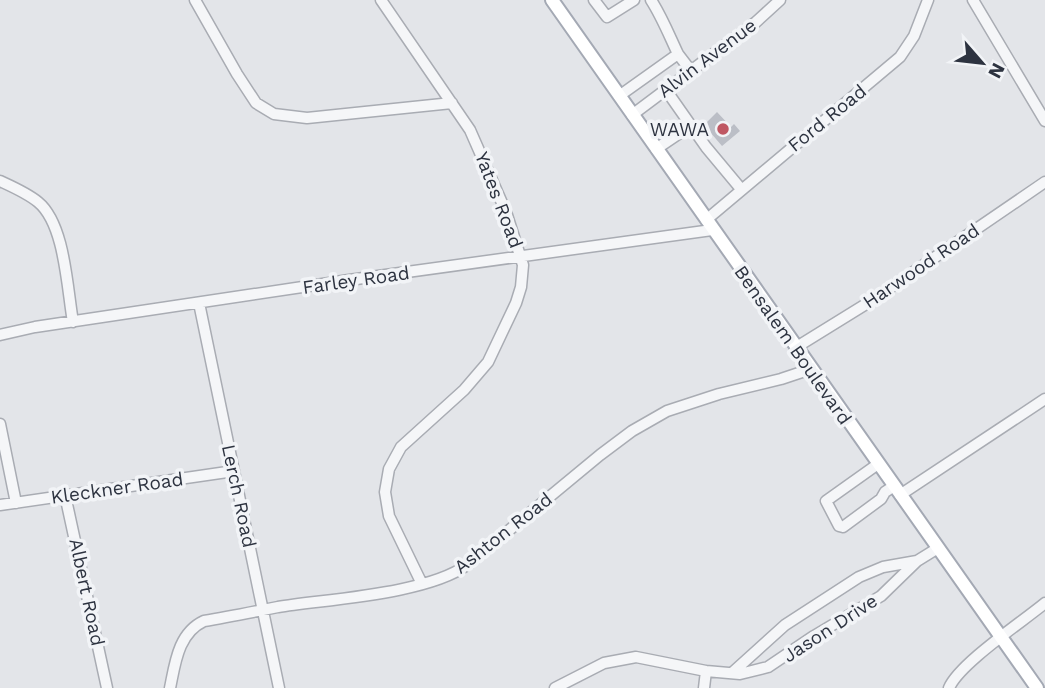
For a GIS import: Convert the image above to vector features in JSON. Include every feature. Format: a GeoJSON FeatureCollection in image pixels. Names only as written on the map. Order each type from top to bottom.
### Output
{"type":"FeatureCollection","features":[{"type":"Feature","properties":{"kind":"main road","name":"Bensalem Boulevard"},"geometry":{"type":"LineString","coordinates":[[552,0],[1037,688]]}},
{"type":"Feature","properties":{"kind":"street"},"geometry":{"type":"LineString","coordinates":[[195,0],[236,74],[264,110],[286,117],[307,118],[452,103]]}},
{"type":"Feature","properties":{"kind":"street","name":"Yates Road"},"geometry":{"type":"LineString","coordinates":[[381,0],[470,130],[482,154],[521,257],[522,276],[516,303],[488,362],[464,390],[401,447],[389,469],[385,492],[389,516],[422,584]]}},
{"type":"Feature","properties":{"kind":"street"},"geometry":{"type":"LineString","coordinates":[[594,0],[607,17],[634,0]]}},
{"type":"Feature","properties":{"kind":"street"},"geometry":{"type":"LineString","coordinates":[[651,0],[664,20],[678,54],[691,71]]}},
{"type":"Feature","properties":{"kind":"street","name":"Alvin Avenue"},"geometry":{"type":"LineString","coordinates":[[632,115],[780,0]]}},
{"type":"Feature","properties":{"kind":"street","name":"Ford Road"},"geometry":{"type":"LineString","coordinates":[[709,225],[741,189],[900,57],[914,36],[928,0]]}},
{"type":"Feature","properties":{"kind":"street"},"geometry":{"type":"LineString","coordinates":[[973,0],[1045,121]]}},
{"type":"Feature","properties":{"kind":"street"},"geometry":{"type":"LineString","coordinates":[[619,96],[678,54]]}},
{"type":"Feature","properties":{"kind":"street"},"geometry":{"type":"LineString","coordinates":[[666,90],[690,126],[741,189]]}},
{"type":"Feature","properties":{"kind":"street"},"geometry":{"type":"LineString","coordinates":[[656,149],[690,126]]}},
{"type":"Feature","properties":{"kind":"street"},"geometry":{"type":"LineString","coordinates":[[0,181],[39,202],[52,219],[60,240],[73,322]]}},
{"type":"Feature","properties":{"kind":"street","name":"Harwood Road"},"geometry":{"type":"LineString","coordinates":[[795,348],[871,301],[1045,182]]}},
{"type":"Feature","properties":{"kind":"street","name":"Farley Road"},"geometry":{"type":"LineString","coordinates":[[0,335],[349,280],[521,257],[709,225]]}},
{"type":"Feature","properties":{"kind":"street","name":"Lerch Road"},"geometry":{"type":"LineString","coordinates":[[199,303],[279,688]]}},
{"type":"Feature","properties":{"kind":"street","name":"Ashton Road"},"geometry":{"type":"LineString","coordinates":[[170,688],[182,644],[195,625],[204,621],[422,584],[460,570],[632,431],[667,411],[811,369]]}},
{"type":"Feature","properties":{"kind":"street"},"geometry":{"type":"LineString","coordinates":[[878,464],[826,500],[838,526],[843,527],[881,499],[885,492],[897,490],[1045,399]]}},
{"type":"Feature","properties":{"kind":"street"},"geometry":{"type":"LineString","coordinates":[[0,424],[16,503]]}},
{"type":"Feature","properties":{"kind":"street","name":"Kleckner Road"},"geometry":{"type":"LineString","coordinates":[[0,505],[234,471]]}},
{"type":"Feature","properties":{"kind":"street","name":"Albert Road"},"geometry":{"type":"LineString","coordinates":[[65,495],[107,688]]}},
{"type":"Feature","properties":{"kind":"street","name":"Jason Drive"},"geometry":{"type":"LineString","coordinates":[[555,688],[584,672],[619,659],[650,659],[706,671],[746,673],[778,662],[814,636],[881,596],[917,561],[938,548]]}},
{"type":"Feature","properties":{"kind":"street","name":"Jason Drive"},"geometry":{"type":"LineString","coordinates":[[733,672],[785,625],[859,577],[883,567],[917,561]]}},
{"type":"Feature","properties":{"kind":"street"},"geometry":{"type":"LineString","coordinates":[[948,688],[956,674],[1045,603]]}},
{"type":"Feature","properties":{"kind":"street"},"geometry":{"type":"LineString","coordinates":[[704,688],[706,671]]}},
{"type":"Feature","properties":{"kind":"building","name":"WAWA"},"geometry":{"type":"Polygon","coordinates":[[[717,112],[731,127],[734,124],[740,131],[722,146],[704,125],[717,112]]]}},
{"type":"Feature","properties":{"kind":"place","name":"WAWA"},"geometry":{"type":"Point","coordinates":[723,129]}}]}
